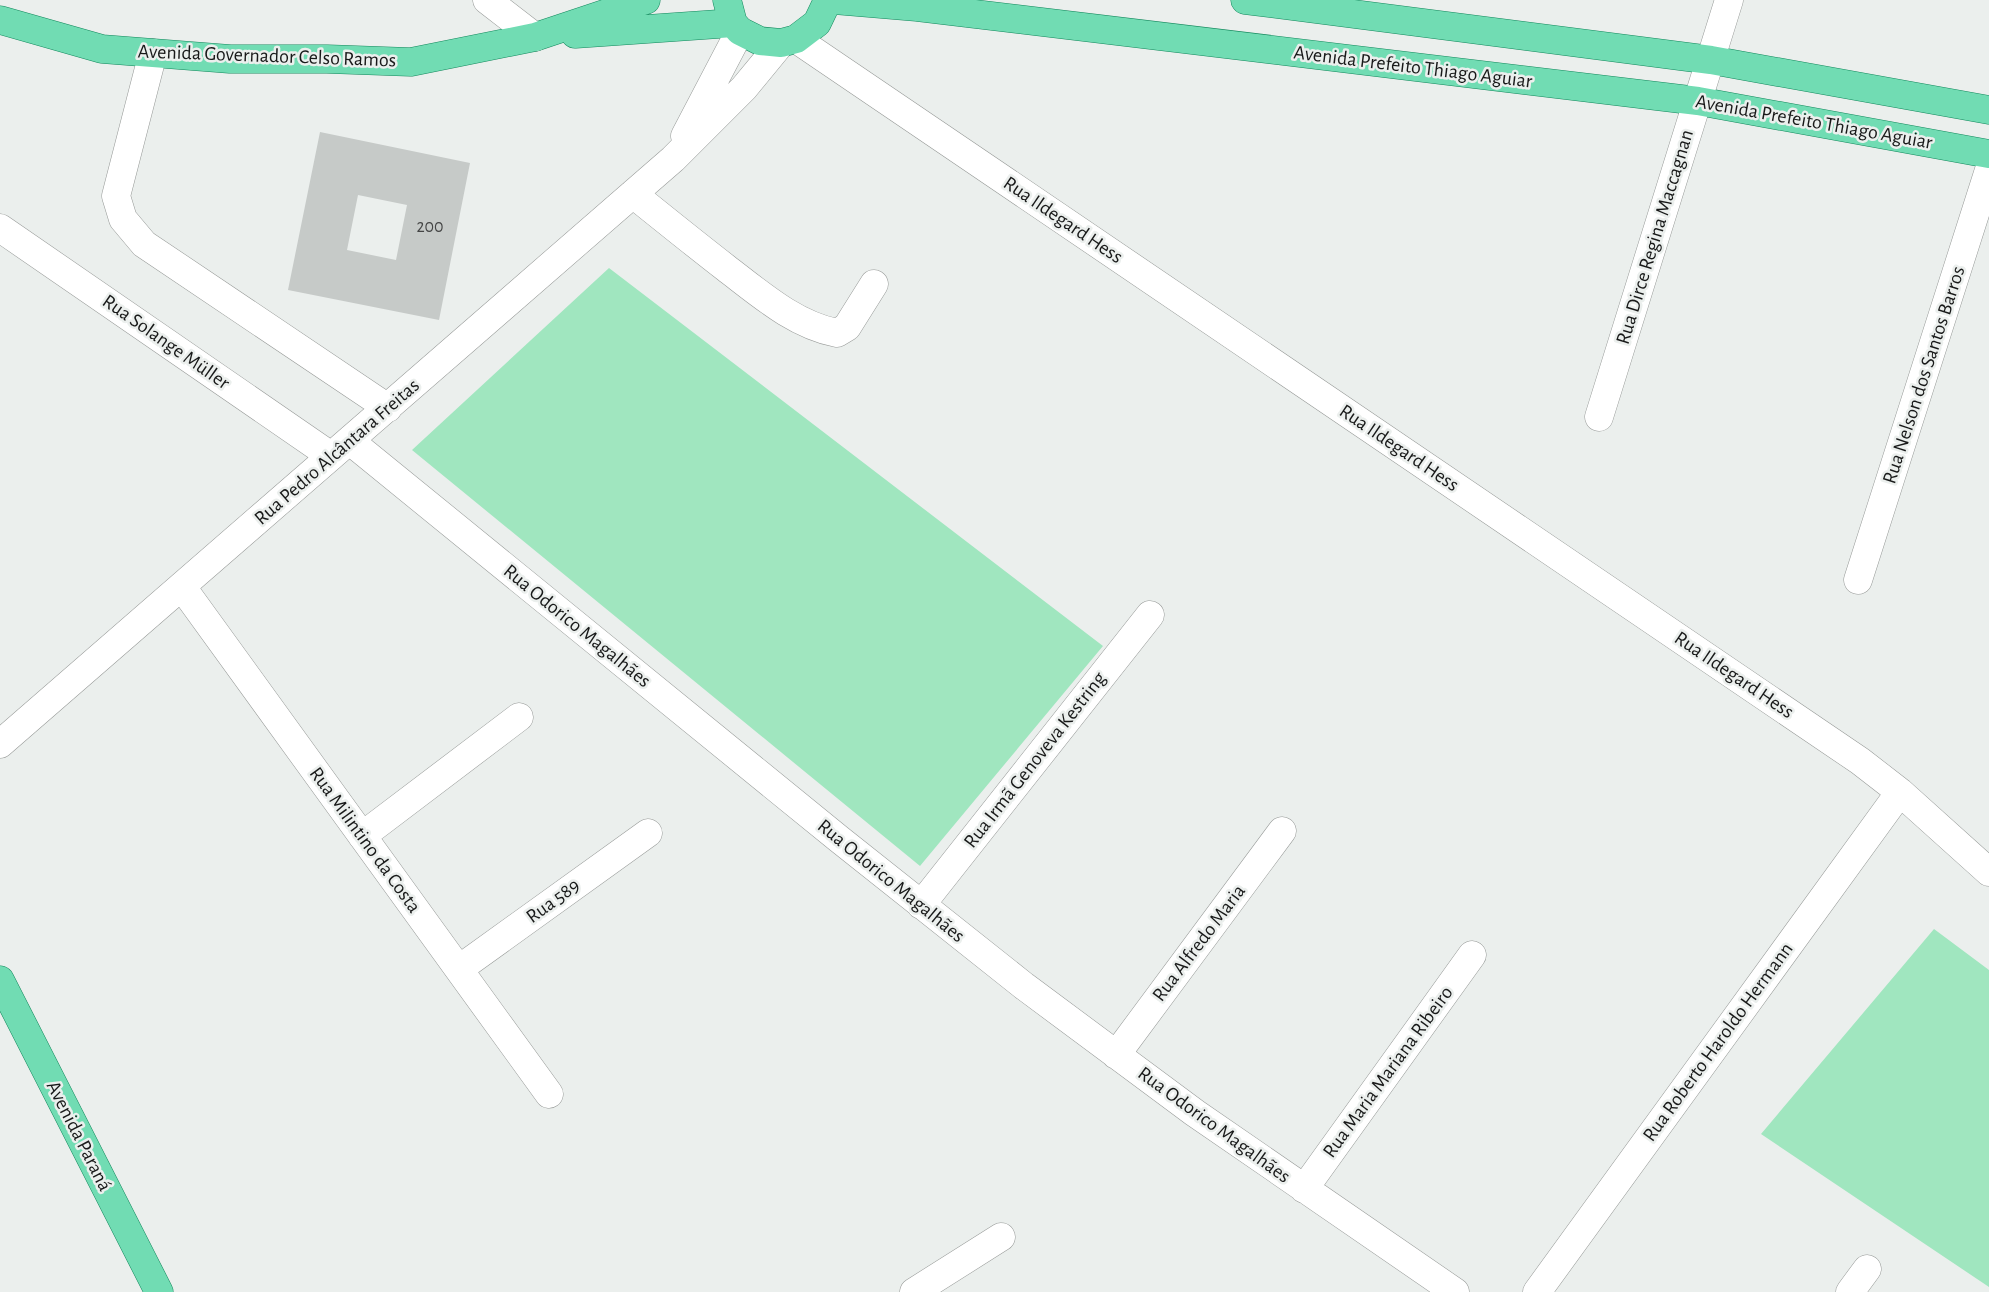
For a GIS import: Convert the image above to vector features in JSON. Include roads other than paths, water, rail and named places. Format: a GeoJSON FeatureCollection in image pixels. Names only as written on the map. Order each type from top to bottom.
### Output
{"type":"FeatureCollection","features":[{"type":"Feature","properties":{"kind":"main road","name":"Avenida Governador Celso Ramos"},"geometry":{"type":"LineString","coordinates":[[535,37],[646,0]]}},
{"type":"Feature","properties":{"kind":"main road"},"geometry":{"type":"LineString","coordinates":[[733,18],[760,41],[789,41],[817,23],[828,0]]}},
{"type":"Feature","properties":{"kind":"main road","name":"Avenida Prefeito Thiago Aguiar"},"geometry":{"type":"LineString","coordinates":[[834,0],[927,8],[1698,101],[1989,154]]}},
{"type":"Feature","properties":{"kind":"main road"},"geometry":{"type":"LineString","coordinates":[[1245,0],[1711,60],[1989,110]]}},
{"type":"Feature","properties":{"kind":"main road","name":"Avenida Governador Celso Ramos"},"geometry":{"type":"LineString","coordinates":[[0,20],[102,49],[230,59],[327,59],[411,62],[535,37],[733,18]]}},
{"type":"Feature","properties":{"kind":"main road","name":"Avenida Paraná"},"geometry":{"type":"LineString","coordinates":[[0,980],[159,1292]]}},
{"type":"Feature","properties":{"kind":"street"},"geometry":{"type":"LineString","coordinates":[[487,0],[535,37]]}},
{"type":"Feature","properties":{"kind":"street","name":"Rua Dirce Regina Maccagnan"},"geometry":{"type":"LineString","coordinates":[[1599,417],[1730,0]]}},
{"type":"Feature","properties":{"kind":"street","name":"Rua Pedro Alcântara Freitas"},"geometry":{"type":"LineString","coordinates":[[673,159],[733,18]]}},
{"type":"Feature","properties":{"kind":"street","name":"Rua Pedro Alcântara Freitas"},"geometry":{"type":"LineString","coordinates":[[0,744],[673,159],[789,41]]}},
{"type":"Feature","properties":{"kind":"street","name":"Rua Ildegard Hess"},"geometry":{"type":"LineString","coordinates":[[789,41],[1860,761],[1900,792],[1989,872]]}},
{"type":"Feature","properties":{"kind":"street"},"geometry":{"type":"LineString","coordinates":[[153,53],[116,196],[123,219],[144,244],[388,408]]}},
{"type":"Feature","properties":{"kind":"street","name":"Rua Nelson dos Santos Barros"},"geometry":{"type":"LineString","coordinates":[[1858,580],[1989,170]]}},
{"type":"Feature","properties":{"kind":"street"},"geometry":{"type":"LineString","coordinates":[[633,194],[744,282],[801,321],[819,329],[837,333],[847,327],[874,284]]}},
{"type":"Feature","properties":{"kind":"street","name":"Rua Solange Müller"},"geometry":{"type":"LineString","coordinates":[[0,228],[340,448]]}},
{"type":"Feature","properties":{"kind":"street","name":"Rua Odorico Magalhães"},"geometry":{"type":"LineString","coordinates":[[340,448],[1024,986],[1304,1189],[1455,1292]]}},
{"type":"Feature","properties":{"kind":"street","name":"Rua Milintino da Costa"},"geometry":{"type":"LineString","coordinates":[[182,587],[549,1094]]}},
{"type":"Feature","properties":{"kind":"street","name":"Rua Irmã Genoveva Kestring"},"geometry":{"type":"LineString","coordinates":[[921,905],[1150,615]]}},
{"type":"Feature","properties":{"kind":"street"},"geometry":{"type":"LineString","coordinates":[[362,836],[519,716]]}},
{"type":"Feature","properties":{"kind":"street","name":"Rua Roberto Haroldo Hermann"},"geometry":{"type":"LineString","coordinates":[[1537,1292],[1900,792]]}},
{"type":"Feature","properties":{"kind":"street","name":"Rua Alfredo Maria"},"geometry":{"type":"LineString","coordinates":[[1116,1054],[1282,831]]}},
{"type":"Feature","properties":{"kind":"street","name":"Rua 589"},"geometry":{"type":"LineString","coordinates":[[459,969],[648,833]]}},
{"type":"Feature","properties":{"kind":"street","name":"Rua Maria Mariana Ribeiro"},"geometry":{"type":"LineString","coordinates":[[1304,1189],[1472,955]]}},
{"type":"Feature","properties":{"kind":"street"},"geometry":{"type":"LineString","coordinates":[[914,1292],[1001,1237]]}},
{"type":"Feature","properties":{"kind":"street"},"geometry":{"type":"LineString","coordinates":[[1850,1292],[1867,1269]]}}]}
